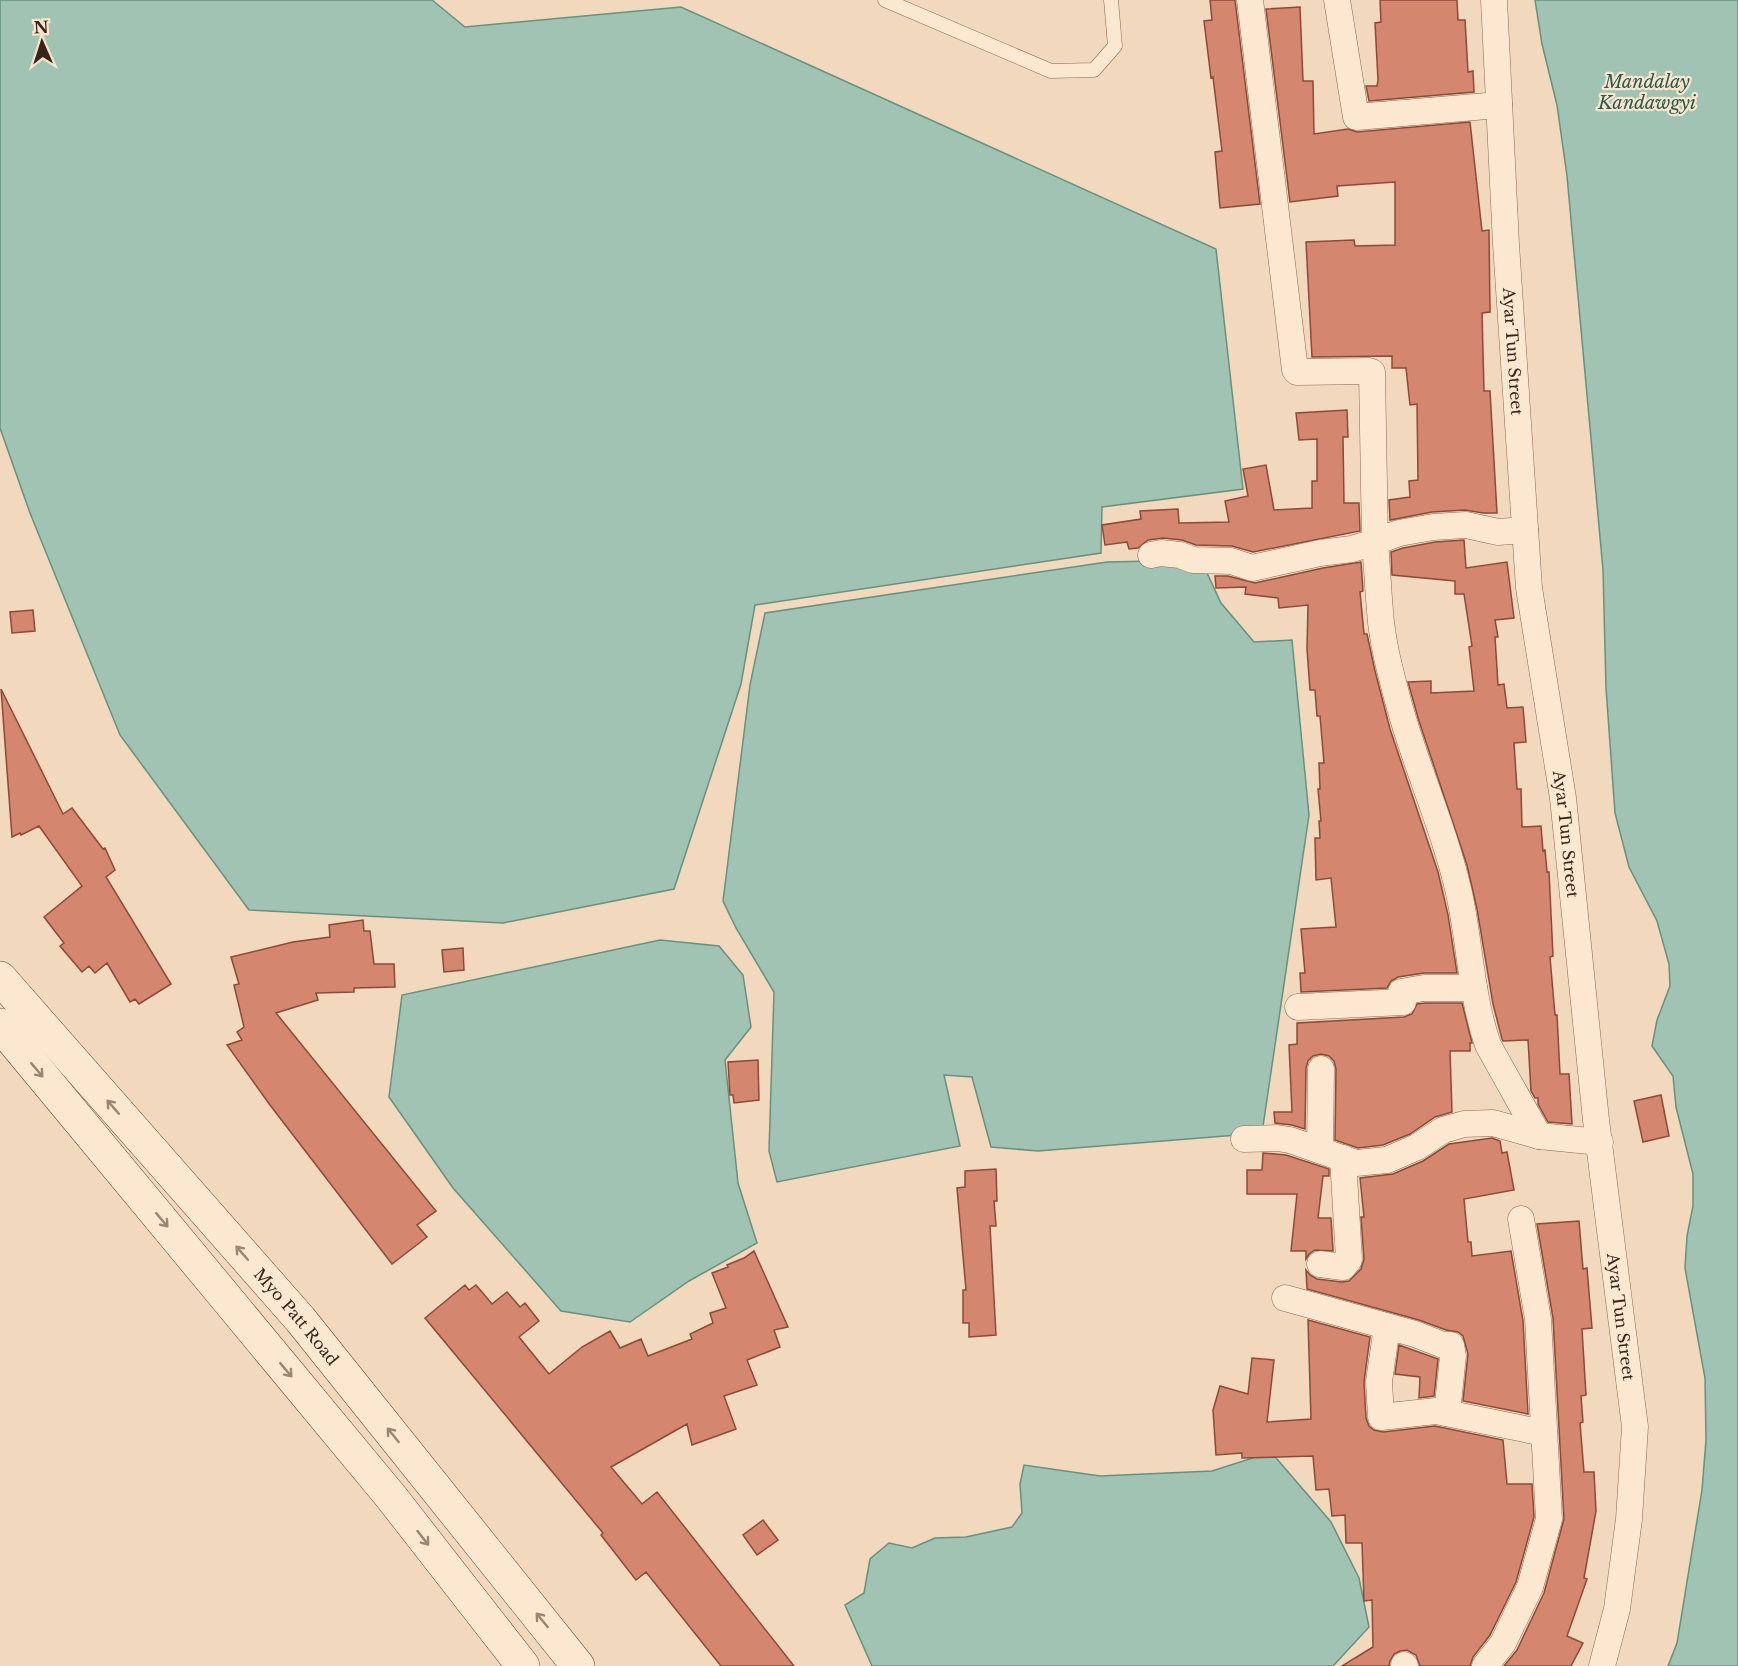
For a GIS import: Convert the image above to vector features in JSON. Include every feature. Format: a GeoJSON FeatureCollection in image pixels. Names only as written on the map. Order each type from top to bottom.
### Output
{"type":"FeatureCollection","features":[{"type":"Feature","properties":{"kind":"main road","name":"Myo Patt Road"},"geometry":{"type":"LineString","coordinates":[[0,978],[300,1319],[578,1666]]}},
{"type":"Feature","properties":{"kind":"main road"},"geometry":{"type":"LineString","coordinates":[[0,1025],[392,1498],[523,1666]]}},
{"type":"Feature","properties":{"kind":"main road"},"geometry":{"type":"LineString","coordinates":[[392,1498],[425,1475]]}},
{"type":"Feature","properties":{"kind":"street"},"geometry":{"type":"LineString","coordinates":[[1250,0],[1295,370],[1297,372],[1372,372],[1375,542],[1385,648],[1398,702],[1459,892],[1474,988],[1488,1045],[1539,1136]]}},
{"type":"Feature","properties":{"kind":"street"},"geometry":{"type":"LineString","coordinates":[[1337,0],[1356,117],[1499,105]]}},
{"type":"Feature","properties":{"kind":"street","name":"Ayar Tun Street"},"geometry":{"type":"LineString","coordinates":[[1494,0],[1506,244],[1529,588],[1563,798],[1600,1142],[1635,1427],[1629,1519],[1617,1609],[1602,1666]]}},
{"type":"Feature","properties":{"kind":"street"},"geometry":{"type":"LineString","coordinates":[[1151,555],[1161,553],[1180,555],[1192,560],[1231,561],[1252,568],[1320,553],[1352,549],[1399,533],[1433,527],[1466,525],[1498,532],[1525,530]]}},
{"type":"Feature","properties":{"kind":"street"},"geometry":{"type":"LineString","coordinates":[[1298,1007],[1402,1002],[1401,992],[1424,988],[1474,988]]}},
{"type":"Feature","properties":{"kind":"street"},"geometry":{"type":"LineString","coordinates":[[1320,1264],[1344,1267],[1348,1260],[1321,1069]]}},
{"type":"Feature","properties":{"kind":"street"},"geometry":{"type":"LineString","coordinates":[[1244,1139],[1290,1140],[1356,1163],[1387,1160],[1417,1147],[1443,1130],[1464,1124],[1493,1123],[1539,1136],[1600,1142]]}},
{"type":"Feature","properties":{"kind":"street"},"geometry":{"type":"LineString","coordinates":[[1485,1666],[1503,1642],[1530,1587],[1549,1520],[1538,1319],[1521,1219]]}},
{"type":"Feature","properties":{"kind":"street"},"geometry":{"type":"LineString","coordinates":[[1285,1298],[1414,1334],[1443,1345],[1451,1345],[1453,1356],[1448,1413]]}},
{"type":"Feature","properties":{"kind":"street"},"geometry":{"type":"LineString","coordinates":[[1387,1327],[1379,1381],[1381,1417],[1436,1411],[1544,1432]]}},
{"type":"Feature","properties":{"kind":"lane"},"geometry":{"type":"LineString","coordinates":[[885,0],[1051,71],[1094,70],[1115,46],[1111,0]]}},
{"type":"Feature","properties":{"kind":"water"},"geometry":{"type":"Polygon","coordinates":[[[0,0],[432,0],[465,27],[681,7],[1216,249],[1243,489],[1102,507],[1101,553],[755,605],[741,684],[674,889],[503,923],[249,910],[120,735],[30,513],[0,428],[0,0]]]}},
{"type":"Feature","properties":{"kind":"water","name":"Mandalay Kandawgyi"},"geometry":{"type":"Polygon","coordinates":[[[1535,0],[1738,0],[1738,1666],[1668,1666],[1677,1643],[1702,1490],[1706,1440],[1705,1378],[1685,1268],[1687,1236],[1693,1206],[1693,1174],[1676,1107],[1673,1076],[1652,1046],[1657,1020],[1670,986],[1669,964],[1657,921],[1629,867],[1615,813],[1606,688],[1603,570],[1567,176],[1557,105],[1542,44],[1535,0]]]}},
{"type":"Feature","properties":{"kind":"water"},"geometry":{"type":"Polygon","coordinates":[[[1201,560],[1221,603],[1254,642],[1292,640],[1309,815],[1262,1133],[1038,1151],[991,1147],[972,1077],[944,1075],[960,1146],[777,1182],[769,1151],[774,992],[736,928],[723,901],[750,685],[765,613],[1107,562],[1201,560]]]}},
{"type":"Feature","properties":{"kind":"water"},"geometry":{"type":"Polygon","coordinates":[[[660,940],[719,946],[743,975],[751,1027],[725,1060],[738,1183],[757,1243],[689,1281],[630,1322],[561,1311],[453,1188],[389,1097],[402,995],[660,940]]]}},
{"type":"Feature","properties":{"kind":"water"},"geometry":{"type":"Polygon","coordinates":[[[1271,1452],[1331,1522],[1359,1578],[1369,1627],[1333,1666],[872,1666],[845,1605],[864,1593],[870,1559],[889,1543],[912,1548],[935,1538],[966,1537],[1012,1527],[1022,1513],[1020,1484],[1024,1465],[1100,1476],[1212,1471],[1271,1452]]]}},
{"type":"Feature","properties":{"kind":"building"},"geometry":{"type":"Polygon","coordinates":[[[1210,0],[1235,0],[1260,204],[1220,208],[1215,152],[1222,151],[1204,21],[1212,20],[1210,0]]]}},
{"type":"Feature","properties":{"kind":"building"},"geometry":{"type":"Polygon","coordinates":[[[1380,0],[1457,0],[1458,20],[1465,20],[1468,72],[1473,71],[1474,92],[1369,101],[1366,86],[1377,86],[1378,80],[1375,23],[1381,22],[1380,0]]]}},
{"type":"Feature","properties":{"kind":"building"},"geometry":{"type":"Polygon","coordinates":[[[1300,7],[1303,81],[1313,81],[1314,134],[1348,129],[1357,132],[1470,122],[1482,231],[1489,230],[1490,312],[1482,313],[1484,391],[1490,391],[1497,513],[1465,510],[1432,512],[1390,520],[1389,500],[1410,497],[1409,481],[1418,480],[1417,404],[1410,405],[1406,368],[1392,368],[1392,356],[1312,357],[1306,242],[1354,240],[1355,246],[1395,245],[1395,182],[1337,186],[1338,196],[1290,202],[1266,9],[1300,7]]]}},
{"type":"Feature","properties":{"kind":"building"},"geometry":{"type":"Polygon","coordinates":[[[1347,410],[1348,437],[1343,437],[1344,503],[1359,503],[1360,531],[1253,552],[1232,546],[1196,545],[1182,540],[1163,538],[1148,540],[1138,548],[1129,549],[1127,542],[1105,545],[1102,525],[1141,519],[1140,511],[1178,509],[1179,523],[1229,522],[1225,501],[1248,496],[1243,469],[1266,465],[1274,510],[1312,508],[1312,481],[1317,481],[1317,439],[1299,440],[1296,413],[1347,410]]]}},
{"type":"Feature","properties":{"kind":"building"},"geometry":{"type":"Polygon","coordinates":[[[1464,540],[1466,568],[1507,562],[1514,618],[1495,620],[1498,637],[1495,637],[1498,685],[1504,684],[1507,708],[1523,707],[1526,742],[1514,743],[1517,789],[1521,789],[1522,827],[1541,826],[1543,851],[1545,850],[1547,872],[1549,872],[1553,956],[1550,957],[1555,1015],[1557,1015],[1560,1074],[1569,1074],[1572,1124],[1548,1122],[1538,1104],[1538,1098],[1535,1098],[1531,1091],[1528,1040],[1503,1041],[1502,1039],[1493,1004],[1467,865],[1408,682],[1431,681],[1431,693],[1474,691],[1469,647],[1472,646],[1464,594],[1455,594],[1455,581],[1392,575],[1391,552],[1435,542],[1464,540]]]}},
{"type":"Feature","properties":{"kind":"building"},"geometry":{"type":"Polygon","coordinates":[[[1361,562],[1363,591],[1360,592],[1364,634],[1367,634],[1390,729],[1438,872],[1448,915],[1457,973],[1424,973],[1398,977],[1391,981],[1387,988],[1301,992],[1300,973],[1305,973],[1301,929],[1336,927],[1331,878],[1316,880],[1315,838],[1320,838],[1319,821],[1321,821],[1318,789],[1320,789],[1319,763],[1324,763],[1320,716],[1317,716],[1315,690],[1310,690],[1307,649],[1308,605],[1279,608],[1278,598],[1245,594],[1246,587],[1216,588],[1215,576],[1228,576],[1255,583],[1361,562]]]}},
{"type":"Feature","properties":{"kind":"building"},"geometry":{"type":"Polygon","coordinates":[[[33,610],[35,631],[12,633],[10,612],[33,610]]]}},
{"type":"Feature","properties":{"kind":"building"},"geometry":{"type":"Polygon","coordinates":[[[1,689],[63,814],[72,808],[103,849],[105,848],[115,870],[106,877],[171,984],[139,1004],[135,999],[130,1002],[107,963],[95,973],[89,966],[82,972],[60,946],[64,943],[44,917],[82,886],[39,826],[12,837],[1,689]]]}},
{"type":"Feature","properties":{"kind":"building"},"geometry":{"type":"Polygon","coordinates":[[[363,920],[364,931],[370,931],[374,964],[394,964],[395,987],[354,988],[354,992],[316,993],[318,1000],[276,1013],[436,1211],[417,1225],[427,1237],[392,1264],[227,1045],[242,1040],[237,1032],[244,1027],[234,985],[239,984],[231,957],[293,942],[330,937],[329,925],[363,920]]]}},
{"type":"Feature","properties":{"kind":"building"},"geometry":{"type":"Polygon","coordinates":[[[463,948],[464,970],[444,972],[442,950],[463,948]]]}},
{"type":"Feature","properties":{"kind":"building"},"geometry":{"type":"Polygon","coordinates":[[[1462,1003],[1472,1043],[1470,1043],[1470,1051],[1450,1051],[1452,1112],[1435,1117],[1410,1134],[1383,1145],[1358,1148],[1335,1140],[1336,1069],[1334,1061],[1329,1056],[1321,1054],[1313,1056],[1306,1068],[1305,1129],[1275,1123],[1274,1112],[1292,1112],[1289,1045],[1297,1044],[1297,1023],[1404,1017],[1412,1014],[1417,1004],[1462,1003]]]}},
{"type":"Feature","properties":{"kind":"building"},"geometry":{"type":"Polygon","coordinates":[[[758,1060],[759,1100],[734,1103],[733,1095],[730,1095],[728,1062],[758,1060]]]}},
{"type":"Feature","properties":{"kind":"building"},"geometry":{"type":"Polygon","coordinates":[[[1661,1095],[1669,1136],[1643,1142],[1634,1101],[1661,1095]]]}},
{"type":"Feature","properties":{"kind":"building"},"geometry":{"type":"Polygon","coordinates":[[[1492,1138],[1500,1141],[1502,1153],[1507,1152],[1514,1190],[1464,1199],[1468,1242],[1471,1242],[1472,1256],[1511,1251],[1523,1321],[1528,1414],[1463,1401],[1468,1354],[1463,1336],[1458,1332],[1307,1289],[1306,1270],[1317,1279],[1342,1282],[1349,1281],[1361,1269],[1364,1259],[1361,1217],[1364,1217],[1360,1178],[1393,1174],[1423,1161],[1449,1144],[1492,1138]]]}},
{"type":"Feature","properties":{"kind":"building"},"geometry":{"type":"Polygon","coordinates":[[[1263,1153],[1286,1155],[1329,1169],[1329,1176],[1323,1176],[1318,1218],[1331,1218],[1333,1251],[1315,1250],[1306,1259],[1306,1251],[1291,1251],[1297,1194],[1247,1194],[1247,1170],[1262,1170],[1263,1153]]]}},
{"type":"Feature","properties":{"kind":"building"},"geometry":{"type":"Polygon","coordinates":[[[996,1169],[997,1201],[994,1201],[996,1226],[990,1226],[996,1335],[969,1337],[969,1323],[963,1323],[963,1290],[966,1290],[957,1188],[965,1187],[965,1171],[996,1169]]]}},
{"type":"Feature","properties":{"kind":"building"},"geometry":{"type":"Polygon","coordinates":[[[1579,1221],[1583,1269],[1587,1268],[1592,1328],[1582,1329],[1586,1395],[1581,1396],[1583,1422],[1580,1423],[1584,1472],[1594,1472],[1596,1511],[1584,1578],[1587,1579],[1567,1636],[1583,1643],[1571,1666],[1504,1666],[1517,1650],[1544,1593],[1564,1519],[1553,1318],[1537,1224],[1579,1221]]]}},
{"type":"Feature","properties":{"kind":"building"},"geometry":{"type":"Polygon","coordinates":[[[754,1251],[788,1327],[774,1330],[780,1347],[747,1360],[757,1385],[724,1396],[736,1429],[692,1445],[687,1424],[611,1467],[642,1504],[657,1492],[794,1666],[721,1666],[646,1572],[636,1580],[601,1535],[603,1533],[425,1318],[465,1285],[469,1290],[476,1285],[492,1304],[507,1292],[520,1307],[525,1303],[539,1321],[519,1337],[549,1374],[582,1347],[610,1331],[620,1348],[641,1339],[648,1356],[692,1339],[690,1334],[713,1323],[710,1313],[726,1308],[712,1273],[728,1267],[727,1265],[754,1251]]]}},
{"type":"Feature","properties":{"kind":"building"},"geometry":{"type":"Polygon","coordinates":[[[1308,1320],[1370,1337],[1364,1382],[1366,1418],[1369,1426],[1374,1430],[1383,1432],[1435,1426],[1503,1440],[1507,1484],[1532,1484],[1534,1517],[1516,1582],[1490,1635],[1473,1657],[1470,1666],[1420,1666],[1416,1655],[1407,1650],[1394,1654],[1389,1666],[1342,1666],[1373,1647],[1372,1600],[1364,1601],[1362,1543],[1346,1543],[1345,1515],[1332,1516],[1329,1489],[1316,1490],[1313,1456],[1242,1458],[1242,1453],[1216,1455],[1213,1410],[1220,1386],[1248,1394],[1252,1358],[1274,1360],[1267,1422],[1311,1419],[1308,1320]]]}},
{"type":"Feature","properties":{"kind":"building"},"geometry":{"type":"Polygon","coordinates":[[[1399,1345],[1438,1359],[1434,1396],[1419,1398],[1420,1377],[1395,1374],[1399,1345]]]}},
{"type":"Feature","properties":{"kind":"building"},"geometry":{"type":"Polygon","coordinates":[[[763,1520],[778,1540],[757,1555],[743,1535],[763,1520]]]}}]}
